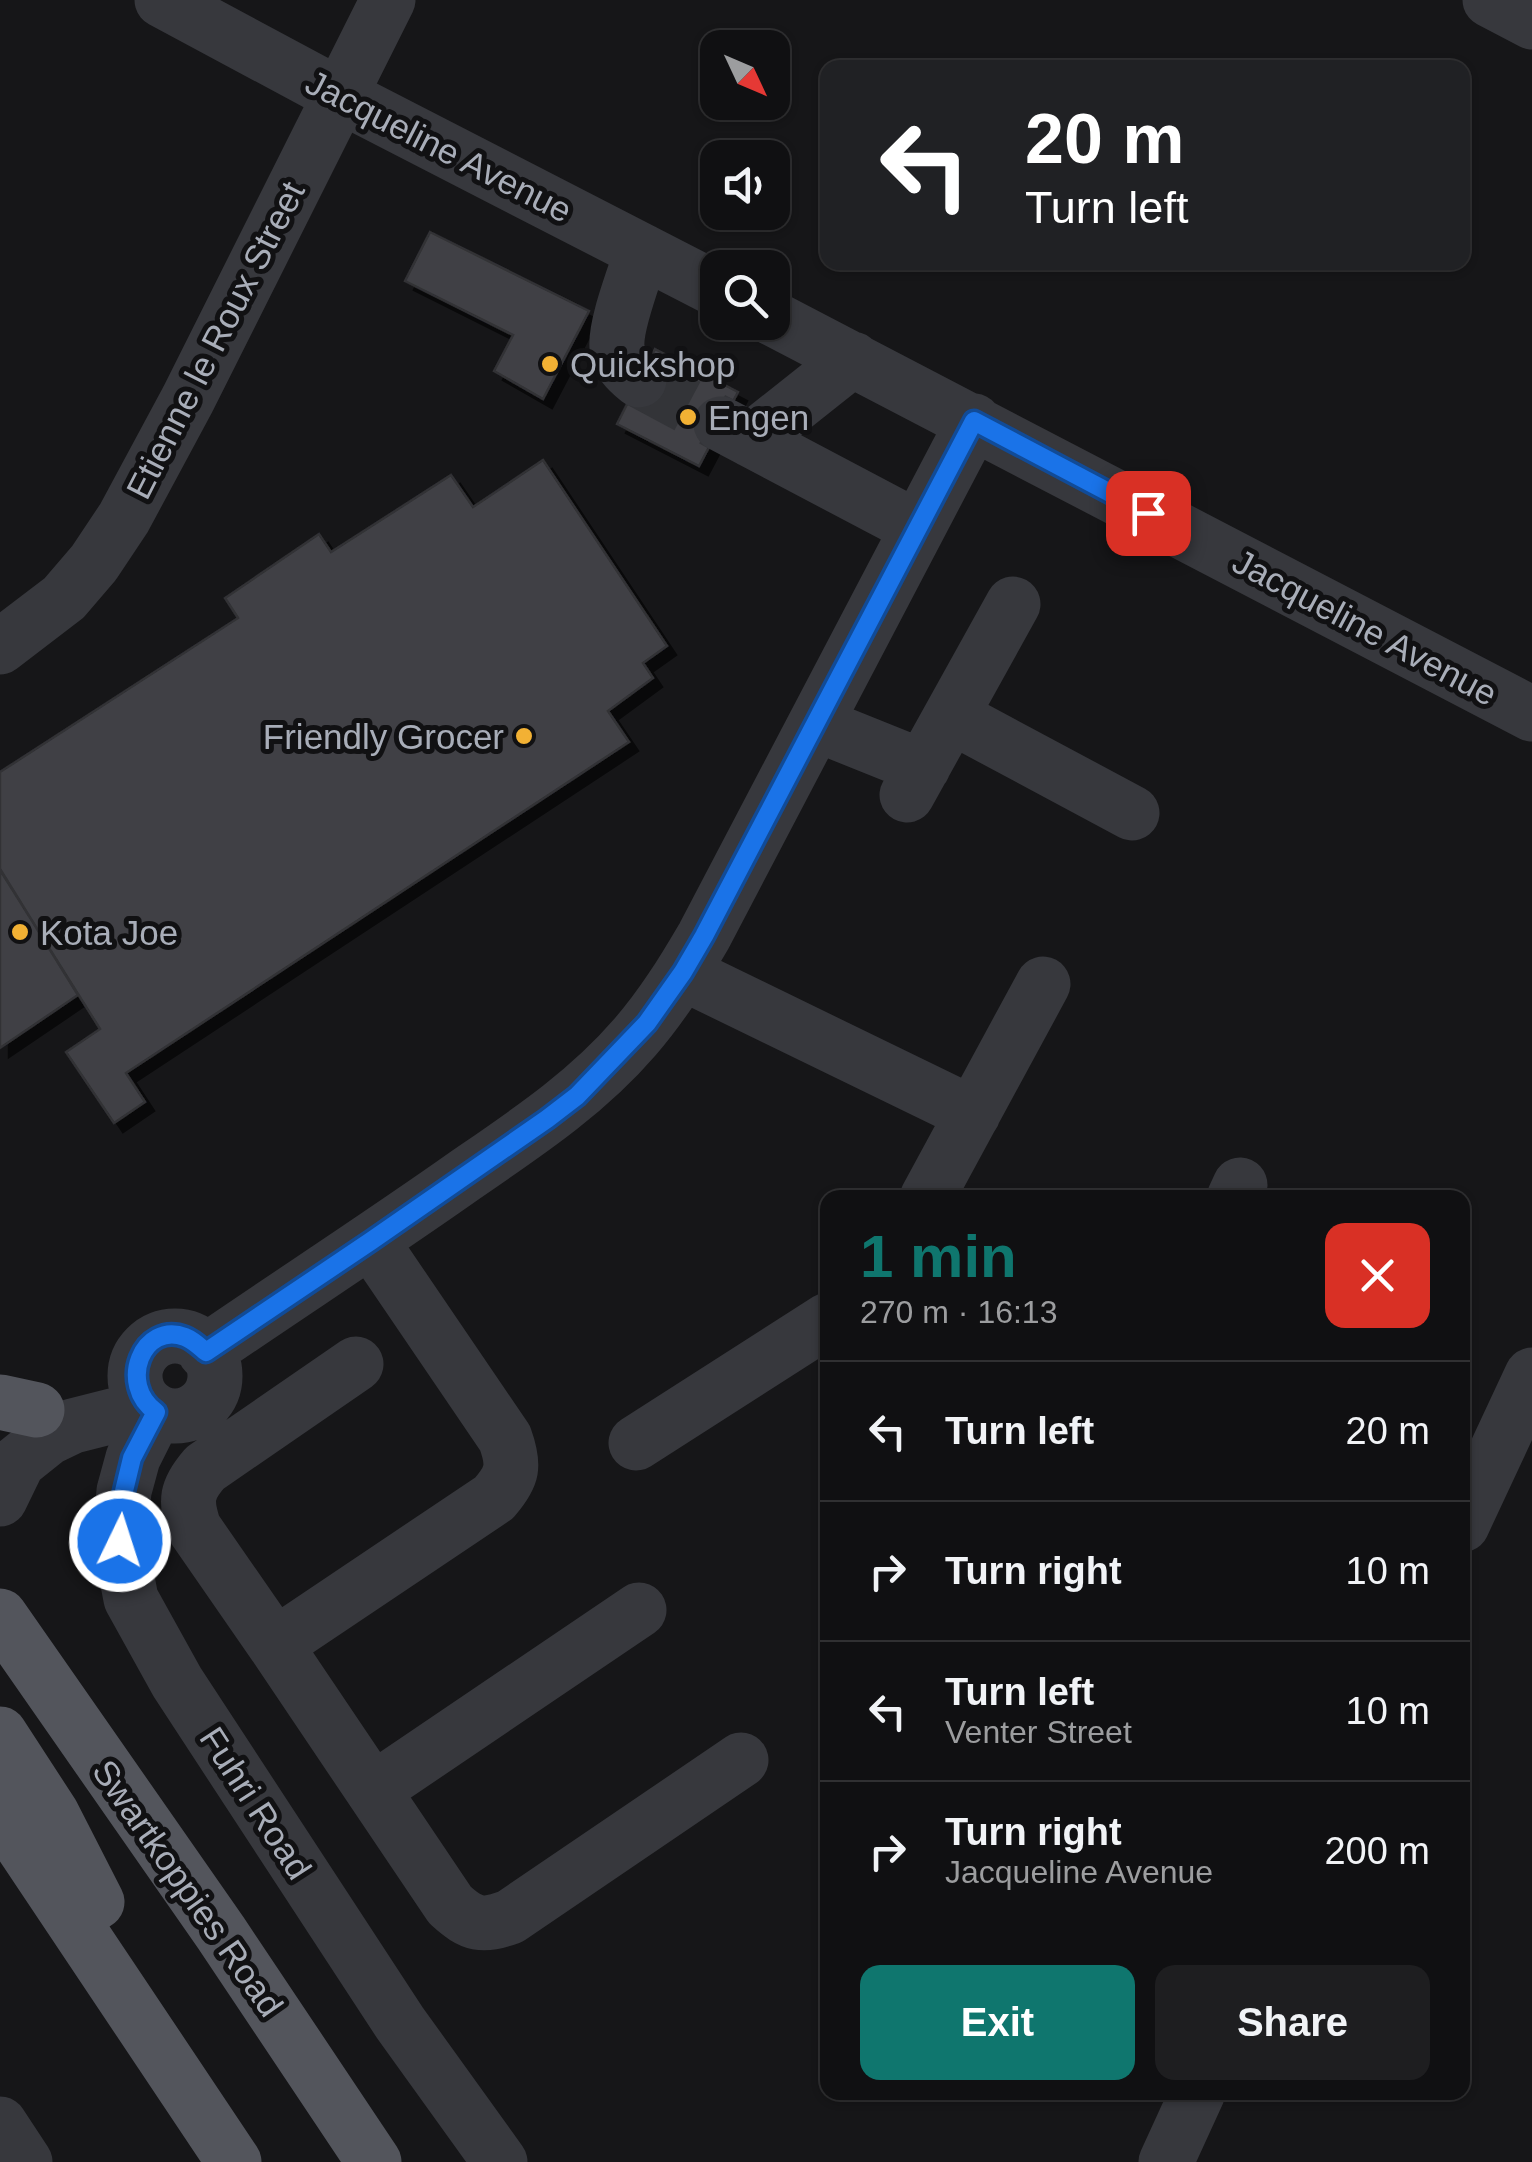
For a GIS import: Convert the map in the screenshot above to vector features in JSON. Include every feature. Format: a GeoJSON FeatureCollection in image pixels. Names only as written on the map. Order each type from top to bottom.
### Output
{"type":"FeatureCollection","features":[{"type":"Feature","properties":{"kind":"main road","name":"Swartkoppies Road"},"geometry":{"type":"LineString","coordinates":[[0,1616],[221,1933],[374,2162]]}},
{"type":"Feature","properties":{"kind":"main road"},"geometry":{"type":"LineString","coordinates":[[0,1734],[52,1814],[103,1915],[119,1987]]}},
{"type":"Feature","properties":{"kind":"main road"},"geometry":{"type":"LineString","coordinates":[[0,1812],[234,2162]]}},
{"type":"Feature","properties":{"kind":"street","name":"Jacqueline Avenue"},"geometry":{"type":"LineString","coordinates":[[162,0],[700,281]]}},
{"type":"Feature","properties":{"kind":"street","name":"Etienne le Roux Street"},"geometry":{"type":"LineString","coordinates":[[0,647],[64,598],[124,518],[388,0]]}},
{"type":"Feature","properties":{"kind":"street"},"geometry":{"type":"LineString","coordinates":[[1490,0],[1532,22]]}},
{"type":"Feature","properties":{"kind":"street"},"geometry":{"type":"LineString","coordinates":[[639,380],[624,368],[616,350],[618,330],[642,251]]}},
{"type":"Feature","properties":{"kind":"street","name":"Jacqueline Avenue"},"geometry":{"type":"LineString","coordinates":[[790,327],[1532,714]]}},
{"type":"Feature","properties":{"kind":"street"},"geometry":{"type":"LineString","coordinates":[[852,359],[736,432],[918,528]]}},
{"type":"Feature","properties":{"kind":"street"},"geometry":{"type":"LineString","coordinates":[[275,1645],[494,1498],[508,1481],[512,1459],[505,1438],[371,1241],[577,1096],[660,1007],[683,972],[816,724],[974,421]]}},
{"type":"Feature","properties":{"kind":"street"},"geometry":{"type":"LineString","coordinates":[[816,724],[915,781],[1013,604]]}},
{"type":"Feature","properties":{"kind":"street"},"geometry":{"type":"LineString","coordinates":[[951,716],[1132,813]]}},
{"type":"Feature","properties":{"kind":"street"},"geometry":{"type":"LineString","coordinates":[[683,972],[973,1114]]}},
{"type":"Feature","properties":{"kind":"street"},"geometry":{"type":"LineString","coordinates":[[932,1190],[1043,984]]}},
{"type":"Feature","properties":{"kind":"street","name":"Fuhri Road"},"geometry":{"type":"LineString","coordinates":[[371,1241],[206,1352],[185,1337],[164,1336],[143,1350],[146,1398],[124,1491],[120,1541],[131,1599],[168,1665],[400,2023],[500,2162]]}},
{"type":"Feature","properties":{"kind":"street"},"geometry":{"type":"LineString","coordinates":[[636,1443],[820,1325]]}},
{"type":"Feature","properties":{"kind":"street"},"geometry":{"type":"LineString","coordinates":[[356,1364],[205,1468],[191,1485],[187,1507],[194,1528],[450,1906],[467,1920],[489,1924],[510,1917],[741,1760]]}},
{"type":"Feature","properties":{"kind":"street"},"geometry":{"type":"LineString","coordinates":[[1470,1508],[1532,1375]]}},
{"type":"Feature","properties":{"kind":"street"},"geometry":{"type":"LineString","coordinates":[[28,1418],[65,1396],[146,1398]]}},
{"type":"Feature","properties":{"kind":"street"},"geometry":{"type":"LineString","coordinates":[[28,1418],[124,1491]]}},
{"type":"Feature","properties":{"kind":"street"},"geometry":{"type":"LineString","coordinates":[[0,1499],[18,1462],[48,1438],[28,1418]]}},
{"type":"Feature","properties":{"kind":"street"},"geometry":{"type":"LineString","coordinates":[[372,1790],[639,1610]]}},
{"type":"Feature","properties":{"kind":"street"},"geometry":{"type":"LineString","coordinates":[[1166,2162],[1194,2100]]}},
{"type":"Feature","properties":{"kind":"street"},"geometry":{"type":"LineString","coordinates":[[0,2124],[24,2162]]}},
{"type":"Feature","properties":{"kind":"building"},"geometry":{"type":"Polygon","coordinates":[[[430,232],[589,311],[543,399],[494,371],[513,335],[405,281],[430,232]]]}},
{"type":"Feature","properties":{"kind":"building"},"geometry":{"type":"Polygon","coordinates":[[[655,349],[738,392],[699,466],[617,424],[655,349]]]}},
{"type":"Feature","properties":{"kind":"building"},"geometry":{"type":"Polygon","coordinates":[[[543,460],[667,646],[643,663],[653,678],[608,711],[629,742],[126,1073],[145,1102],[114,1123],[66,1052],[100,1029],[0,870],[0,772],[238,618],[225,598],[319,534],[331,552],[451,475],[473,507],[543,460]]]}},
{"type":"Feature","properties":{"kind":"building","name":"Kota Joe"},"geometry":{"type":"Polygon","coordinates":[[[0,869],[78,995],[0,1048],[0,869]]]}},
{"type":"Feature","properties":{"kind":"tunnel"},"geometry":{"type":"LineString","coordinates":[[639,380],[721,424]]}},
{"type":"Feature","properties":{"kind":"place","name":"Quickshop"},"geometry":{"type":"Point","coordinates":[550,364]}},
{"type":"Feature","properties":{"kind":"place","name":"Engen"},"geometry":{"type":"Point","coordinates":[688,417]}},
{"type":"Feature","properties":{"kind":"place","name":"Friendly Grocer"},"geometry":{"type":"Point","coordinates":[524,736]}},
{"type":"Feature","properties":{"kind":"place","name":"Kota Joe"},"geometry":{"type":"Point","coordinates":[20,932]}},
{"type":"Feature","properties":{"kind":"route"},"geometry":{"type":"LineString","coordinates":[[120,1541],[124,1491],[132,1458],[156,1412],[138,1392],[136,1375],[143,1350],[164,1336],[176,1335],[206,1352],[547,1119],[606,1068],[660,1007],[744,862],[974,421],[1148,513]]}}]}
